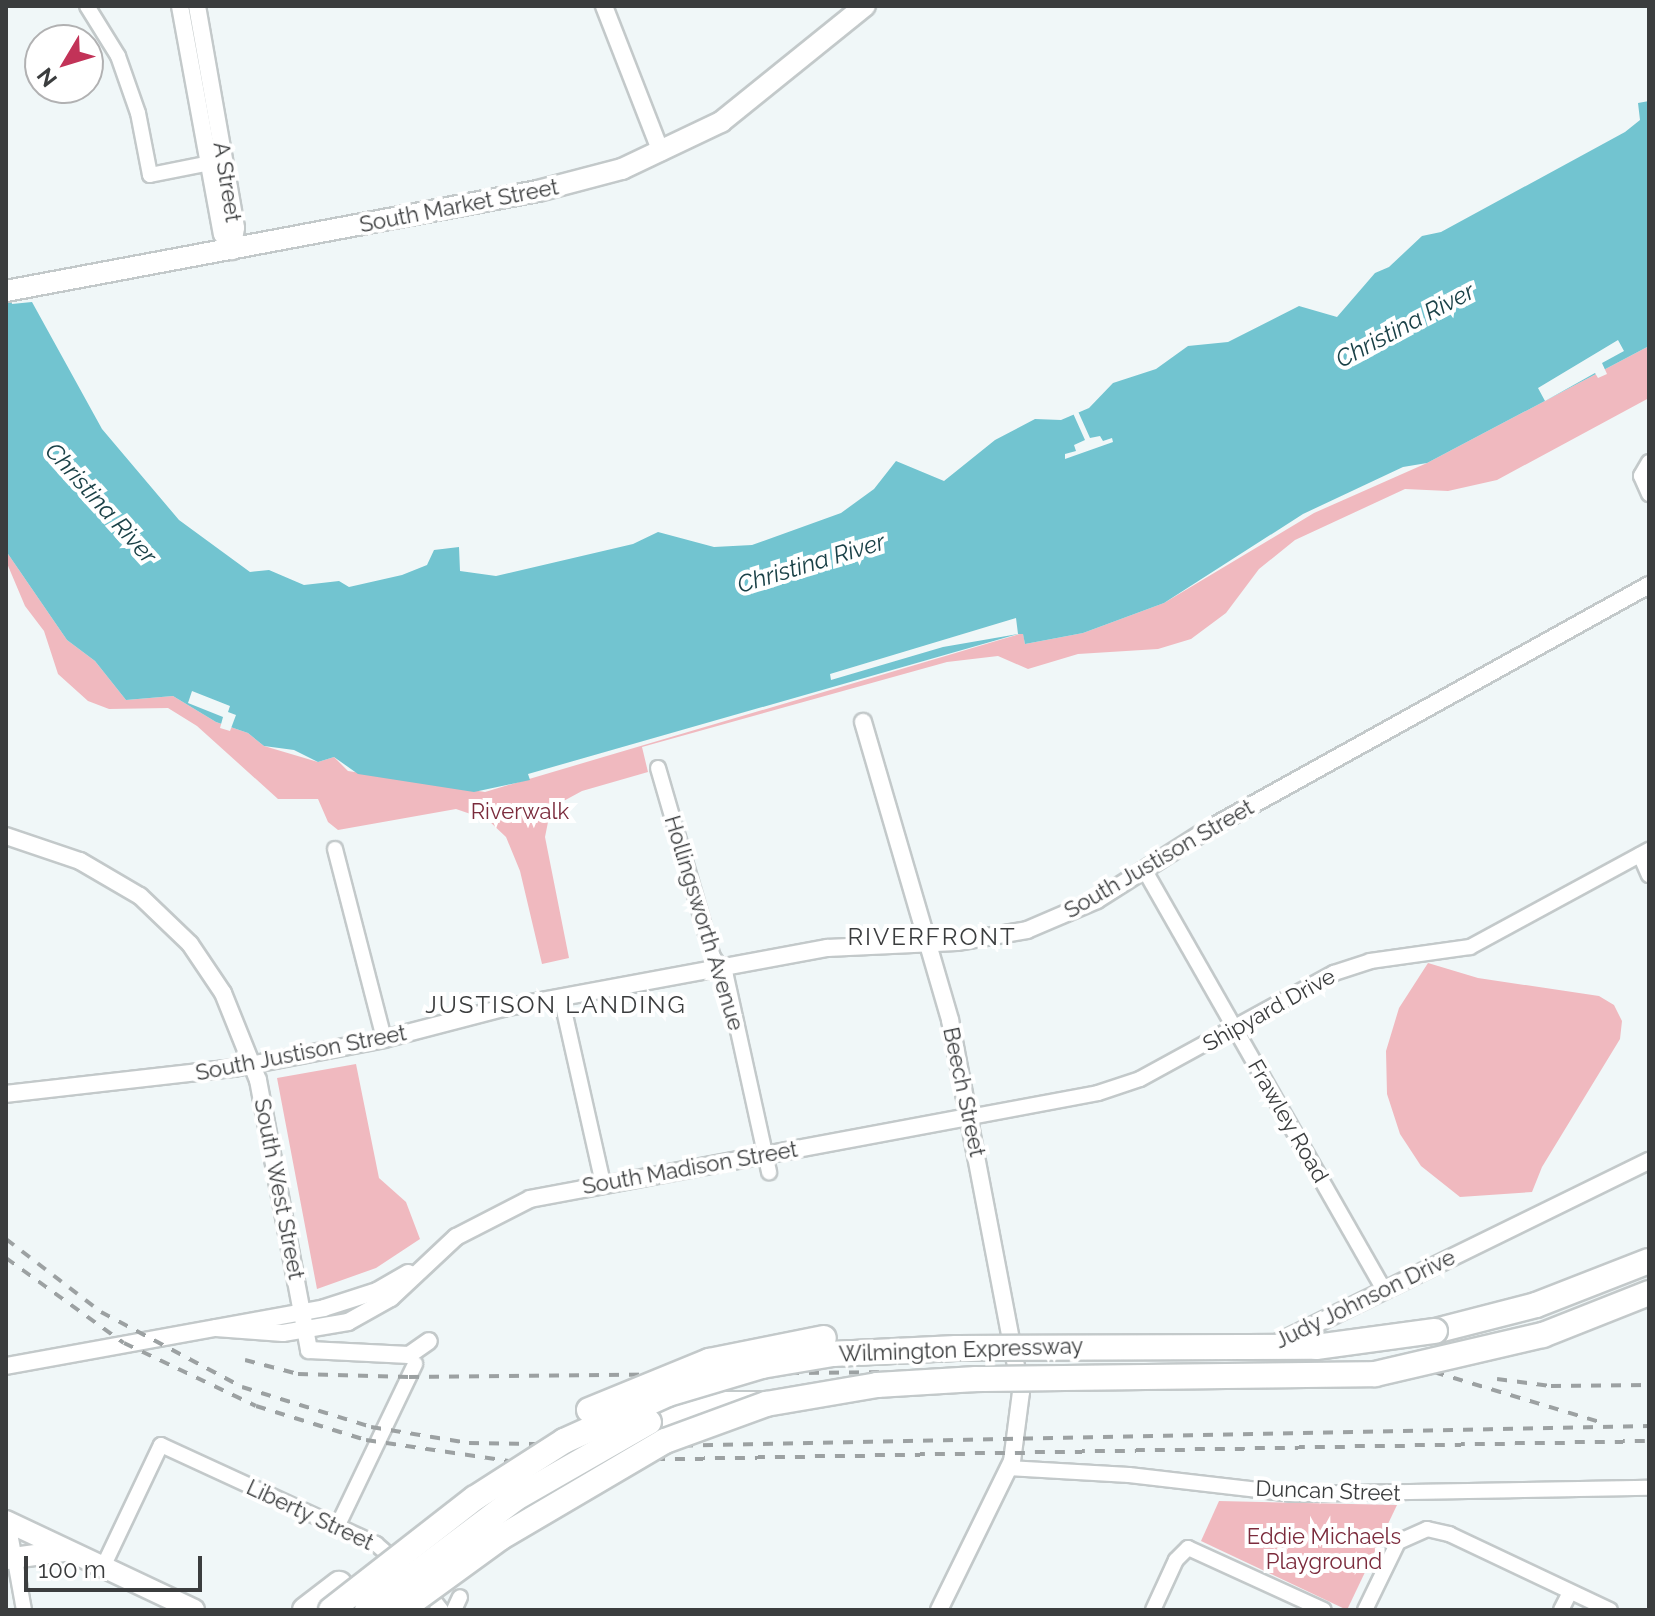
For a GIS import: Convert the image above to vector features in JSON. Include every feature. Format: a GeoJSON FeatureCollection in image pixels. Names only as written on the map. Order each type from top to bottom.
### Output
{"type":"FeatureCollection","features":[{"type":"Feature","properties":{"kind":"highway","name":"Wilmington Expressway"},"geometry":{"type":"LineString","coordinates":[[310,1609],[540,1454],[681,1390],[809,1356],[1105,1346],[1316,1347],[1406,1336],[1536,1305],[1649,1261]]}},
{"type":"Feature","properties":{"kind":"highway","name":"Wilmington Expressway"},"geometry":{"type":"LineString","coordinates":[[401,1610],[500,1538],[665,1441],[766,1404],[877,1385],[976,1379],[1375,1374],[1543,1335],[1649,1293]]}},
{"type":"Feature","properties":{"kind":"highway"},"geometry":{"type":"LineString","coordinates":[[367,1610],[492,1514],[590,1451],[699,1404],[766,1404]]}},
{"type":"Feature","properties":{"kind":"main road","name":"South Market Street"},"geometry":{"type":"LineString","coordinates":[[6,291],[232,251],[538,191],[661,152],[754,99],[865,6]]}},
{"type":"Feature","properties":{"kind":"main road"},"geometry":{"type":"LineString","coordinates":[[7,1521],[103,1567],[162,1602],[194,1610]]}},
{"type":"Feature","properties":{"kind":"main road"},"geometry":{"type":"LineString","coordinates":[[11,1558],[67,1551]]}},
{"type":"Feature","properties":{"kind":"street"},"geometry":{"type":"LineString","coordinates":[[87,6],[118,56],[138,113],[150,175],[217,162]]}},
{"type":"Feature","properties":{"kind":"street","name":"A Street"},"geometry":{"type":"LineString","coordinates":[[180,6],[217,162]]}},
{"type":"Feature","properties":{"kind":"street","name":"A Street"},"geometry":{"type":"LineString","coordinates":[[197,6],[217,162],[222,234],[232,251]]}},
{"type":"Feature","properties":{"kind":"street"},"geometry":{"type":"LineString","coordinates":[[604,6],[661,152]]}},
{"type":"Feature","properties":{"kind":"street"},"geometry":{"type":"LineString","coordinates":[[1649,462],[1641,476],[1649,494]]}},
{"type":"Feature","properties":{"kind":"street","name":"South Justison Street"},"geometry":{"type":"LineString","coordinates":[[6,1094],[254,1064],[384,1039],[561,997],[853,945],[928,942],[1027,930],[1084,906],[1144,869],[1649,585]]}},
{"type":"Feature","properties":{"kind":"street","name":"Beech Street"},"geometry":{"type":"LineString","coordinates":[[863,722],[928,942],[970,1117],[1014,1353],[1021,1412],[1008,1468],[939,1610]]}},
{"type":"Feature","properties":{"kind":"street","name":"Hollingsworth Avenue"},"geometry":{"type":"LineString","coordinates":[[658,768],[719,968],[726,976],[769,1172]]}},
{"type":"Feature","properties":{"kind":"street","name":"South West Street"},"geometry":{"type":"LineString","coordinates":[[6,836],[80,861],[154,908],[216,980],[254,1064],[304,1330]]}},
{"type":"Feature","properties":{"kind":"street"},"geometry":{"type":"LineString","coordinates":[[335,849],[384,1039]]}},
{"type":"Feature","properties":{"kind":"street"},"geometry":{"type":"LineString","coordinates":[[1644,853],[1649,875]]}},
{"type":"Feature","properties":{"kind":"street","name":"Shipyard Drive"},"geometry":{"type":"LineString","coordinates":[[970,1117],[1126,1085],[1345,969],[1470,947],[1644,853]]}},
{"type":"Feature","properties":{"kind":"street","name":"Frawley Road"},"geometry":{"type":"LineString","coordinates":[[1144,869],[1384,1289]]}},
{"type":"Feature","properties":{"kind":"street"},"geometry":{"type":"LineString","coordinates":[[561,997],[603,1183]]}},
{"type":"Feature","properties":{"kind":"street","name":"South Madison Street"},"geometry":{"type":"LineString","coordinates":[[216,1328],[244,1334],[304,1330],[360,1316],[391,1298],[456,1237],[512,1205],[603,1183],[970,1117]]}},
{"type":"Feature","properties":{"kind":"street","name":"Judy Johnson Drive"},"geometry":{"type":"LineString","coordinates":[[1014,1353],[1252,1353],[1649,1161]]}},
{"type":"Feature","properties":{"kind":"street","name":"South Madison Street"},"geometry":{"type":"LineString","coordinates":[[6,1366],[301,1311],[377,1291],[427,1262]]}},
{"type":"Feature","properties":{"kind":"street"},"geometry":{"type":"LineString","coordinates":[[304,1330],[309,1350],[318,1353],[409,1355],[429,1341]]}},
{"type":"Feature","properties":{"kind":"street"},"geometry":{"type":"LineString","coordinates":[[337,1527],[415,1364]]}},
{"type":"Feature","properties":{"kind":"street","name":"Liberty Street"},"geometry":{"type":"LineString","coordinates":[[103,1567],[161,1445],[376,1544],[416,1578],[441,1610]]}},
{"type":"Feature","properties":{"kind":"street","name":"Duncan Street"},"geometry":{"type":"LineString","coordinates":[[1008,1468],[1129,1475],[1293,1494],[1649,1488]]}},
{"type":"Feature","properties":{"kind":"street"},"geometry":{"type":"LineString","coordinates":[[7,1521],[11,1558],[24,1610]]}},
{"type":"Feature","properties":{"kind":"street"},"geometry":{"type":"LineString","coordinates":[[1365,1610],[1392,1550],[1405,1535],[1420,1530],[1449,1534],[1610,1610]]}},
{"type":"Feature","properties":{"kind":"street"},"geometry":{"type":"LineString","coordinates":[[1153,1610],[1185,1550],[1324,1610]]}},
{"type":"Feature","properties":{"kind":"street"},"geometry":{"type":"LineString","coordinates":[[1561,1610],[1570,1592]]}},
{"type":"Feature","properties":{"kind":"green space","name":"Riverwalk"},"geometry":{"type":"Polygon","coordinates":[[[1649,346],[1649,398],[1497,480],[1448,491],[1405,489],[1295,540],[1259,569],[1226,613],[1191,639],[1158,649],[1078,654],[1028,669],[998,656],[947,662],[642,747],[648,772],[582,791],[558,804],[549,817],[545,837],[569,958],[542,964],[520,871],[506,837],[488,820],[456,809],[338,830],[328,822],[318,799],[278,799],[197,726],[168,708],[109,709],[88,701],[58,674],[44,631],[25,606],[6,561],[6,551],[67,640],[95,661],[126,700],[173,696],[216,722],[248,733],[264,746],[318,762],[334,757],[348,771],[485,792],[1023,633],[1025,644],[1083,633],[1164,603],[1314,513],[1427,463],[1649,346]]]}},
{"type":"Feature","properties":{"kind":"green space"},"geometry":{"type":"Polygon","coordinates":[[[1428,963],[1478,978],[1599,996],[1614,1005],[1622,1021],[1620,1039],[1542,1167],[1532,1192],[1460,1197],[1421,1166],[1400,1134],[1387,1094],[1386,1051],[1399,1008],[1428,963]]]}},
{"type":"Feature","properties":{"kind":"green space"},"geometry":{"type":"Polygon","coordinates":[[[356,1064],[379,1178],[406,1202],[420,1239],[376,1268],[317,1289],[277,1078],[356,1064]]]}},
{"type":"Feature","properties":{"kind":"green space","name":"Eddie Michaels Playground"},"geometry":{"type":"Polygon","coordinates":[[[1219,1501],[1397,1505],[1347,1610],[1201,1541],[1219,1501]]]}},
{"type":"Feature","properties":{"kind":"water","name":"Christina River"},"geometry":{"type":"Polygon","coordinates":[[[1649,101],[1649,346],[1427,463],[1403,467],[1303,514],[1164,603],[1083,633],[1025,644],[1023,634],[1018,634],[528,774],[530,780],[474,792],[358,774],[334,757],[318,762],[294,750],[264,746],[248,733],[216,722],[173,696],[126,700],[95,661],[67,640],[6,551],[6,270],[12,304],[32,302],[102,429],[179,520],[250,572],[269,570],[304,585],[339,581],[349,587],[402,575],[427,565],[434,550],[459,547],[460,571],[496,576],[633,544],[658,532],[714,547],[752,545],[841,513],[874,489],[896,461],[944,481],[995,440],[1035,419],[1061,420],[1089,408],[1113,383],[1156,369],[1188,346],[1228,342],[1299,306],[1337,317],[1375,273],[1389,267],[1422,236],[1441,232],[1625,132],[1640,120],[1638,103],[1649,101]]]}},
{"type":"Feature","properties":{"kind":"pier"},"geometry":{"type":"Polygon","coordinates":[[[1618,340],[1624,351],[1602,363],[1607,374],[1598,378],[1595,373],[1545,401],[1538,388],[1618,340]]]}},
{"type":"Feature","properties":{"kind":"pier"},"geometry":{"type":"Polygon","coordinates":[[[1077,409],[1090,438],[1100,436],[1103,441],[1112,438],[1113,442],[1065,459],[1065,454],[1076,451],[1074,445],[1085,440],[1072,411],[1077,409]]]}},
{"type":"Feature","properties":{"kind":"pier"},"geometry":{"type":"Polygon","coordinates":[[[1016,618],[1018,634],[943,647],[831,680],[830,674],[1016,618]]]}},
{"type":"Feature","properties":{"kind":"pier"},"geometry":{"type":"Polygon","coordinates":[[[192,691],[230,706],[228,712],[236,715],[230,731],[220,728],[223,717],[188,703],[192,691]]]}},
{"type":"Feature","properties":{"kind":"railway"},"geometry":{"type":"LineString","coordinates":[[6,1239],[101,1312],[242,1387],[371,1427],[469,1443],[663,1446],[1649,1426]]}},
{"type":"Feature","properties":{"kind":"railway"},"geometry":{"type":"LineString","coordinates":[[6,1258],[124,1343],[256,1406],[366,1440],[515,1462],[1649,1441]]}},
{"type":"Feature","properties":{"kind":"railway"},"geometry":{"type":"LineString","coordinates":[[245,1360],[298,1374],[409,1377],[1358,1367],[1434,1372],[1603,1423]]}},
{"type":"Feature","properties":{"kind":"railway"},"geometry":{"type":"LineString","coordinates":[[1497,1379],[1551,1386],[1649,1385]]}},
{"type":"Feature","properties":{"kind":"district","name":"RIVERFRONT"},"geometry":{"type":"Point","coordinates":[932,937]}},
{"type":"Feature","properties":{"kind":"district","name":"JUSTISON LANDING"},"geometry":{"type":"Point","coordinates":[556,1005]}}]}
